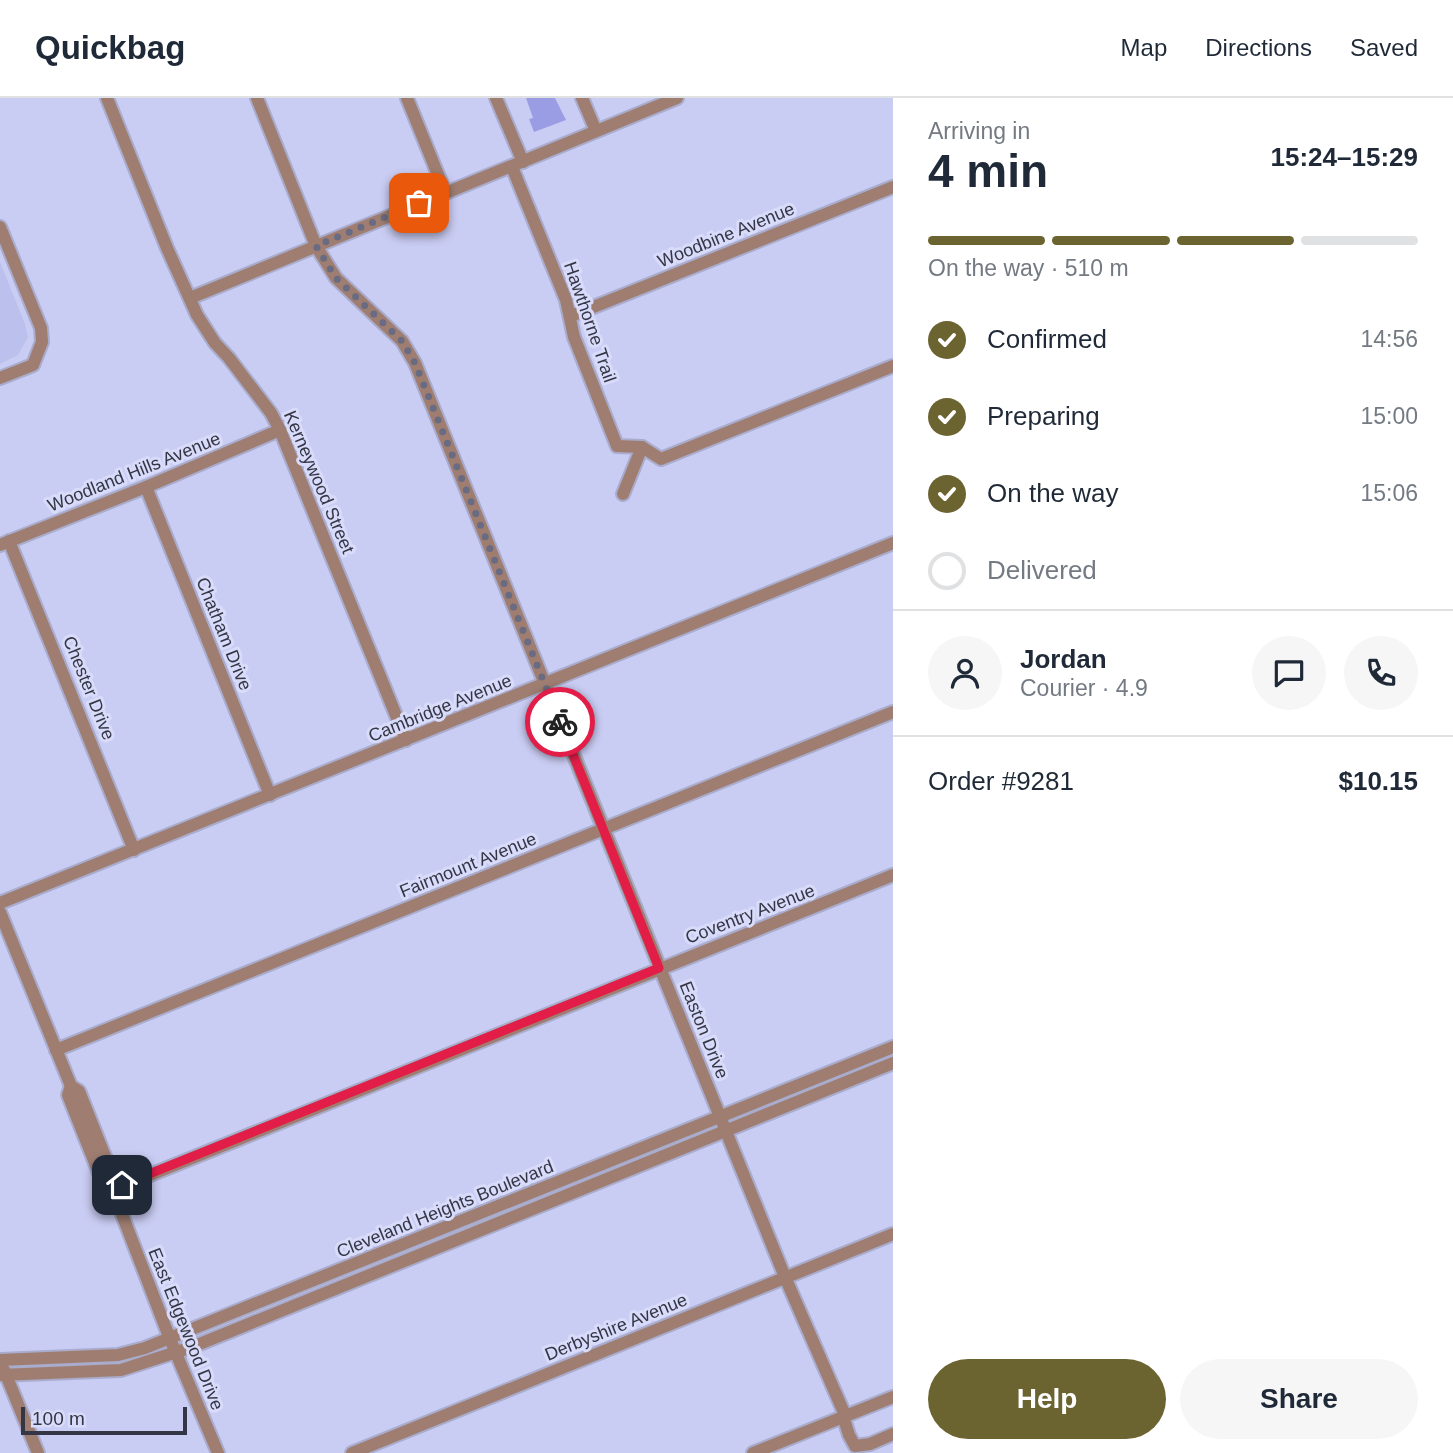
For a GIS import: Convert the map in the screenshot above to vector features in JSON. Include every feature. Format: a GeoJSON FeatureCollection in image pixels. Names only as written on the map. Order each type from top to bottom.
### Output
{"type":"FeatureCollection","features":[{"type":"Feature","properties":{"kind":"street","name":"Kerneywood Street"},"geometry":{"type":"LineString","coordinates":[[107,98],[206,331],[271,413],[280,430],[406,740]]}},
{"type":"Feature","properties":{"kind":"street","name":"Easton Drive"},"geometry":{"type":"LineString","coordinates":[[257,98],[316,246],[336,278],[402,341],[415,363],[659,968],[844,1416],[849,1435],[855,1446],[870,1444],[893,1434]]}},
{"type":"Feature","properties":{"kind":"street"},"geometry":{"type":"LineString","coordinates":[[407,98],[445,192]]}},
{"type":"Feature","properties":{"kind":"street","name":"Hawthorne Trail"},"geometry":{"type":"LineString","coordinates":[[496,98],[571,316],[573,337],[617,446],[642,447],[661,460],[893,366]]}},
{"type":"Feature","properties":{"kind":"street"},"geometry":{"type":"LineString","coordinates":[[582,98],[596,131]]}},
{"type":"Feature","properties":{"kind":"street"},"geometry":{"type":"LineString","coordinates":[[190,298],[672,99]]}},
{"type":"Feature","properties":{"kind":"street","name":"Woodbine Avenue"},"geometry":{"type":"LineString","coordinates":[[571,316],[893,187]]}},
{"type":"Feature","properties":{"kind":"street"},"geometry":{"type":"LineString","coordinates":[[0,227],[41,328],[42,342],[33,365],[0,378]]}},
{"type":"Feature","properties":{"kind":"street","name":"Woodland Hills Avenue"},"geometry":{"type":"LineString","coordinates":[[5,543],[280,430]]}},
{"type":"Feature","properties":{"kind":"street"},"geometry":{"type":"LineString","coordinates":[[624,494],[642,447]]}},
{"type":"Feature","properties":{"kind":"street","name":"Chatham Drive"},"geometry":{"type":"LineString","coordinates":[[146,487],[270,795]]}},
{"type":"Feature","properties":{"kind":"street","name":"Chester Drive"},"geometry":{"type":"LineString","coordinates":[[5,543],[134,850]]}},
{"type":"Feature","properties":{"kind":"street","name":"Cambridge Avenue"},"geometry":{"type":"LineString","coordinates":[[0,903],[893,543]]}},
{"type":"Feature","properties":{"kind":"street","name":"Fairmount Avenue"},"geometry":{"type":"LineString","coordinates":[[56,1050],[893,712]]}},
{"type":"Feature","properties":{"kind":"street","name":"Coventry Avenue"},"geometry":{"type":"LineString","coordinates":[[110,1184],[893,876]]}},
{"type":"Feature","properties":{"kind":"street","name":"East Edgewood Drive"},"geometry":{"type":"LineString","coordinates":[[0,912],[71,1086],[79,1091],[106,1158],[110,1169],[110,1184],[218,1453]]}},
{"type":"Feature","properties":{"kind":"street","name":"Cleveland Heights Boulevard"},"geometry":{"type":"LineString","coordinates":[[0,1359],[118,1355],[170,1339],[893,1046]]}},
{"type":"Feature","properties":{"kind":"street","name":"Cleveland Heights Boulevard"},"geometry":{"type":"LineString","coordinates":[[3,1375],[121,1370],[176,1353],[893,1063]]}},
{"type":"Feature","properties":{"kind":"street"},"geometry":{"type":"LineString","coordinates":[[446,1227],[451,1241]]}},
{"type":"Feature","properties":{"kind":"street","name":"Derbyshire Avenue"},"geometry":{"type":"LineString","coordinates":[[352,1453],[893,1234]]}},
{"type":"Feature","properties":{"kind":"street"},"geometry":{"type":"LineString","coordinates":[[0,1359],[3,1375],[38,1453]]}},
{"type":"Feature","properties":{"kind":"street"},"geometry":{"type":"LineString","coordinates":[[753,1453],[893,1397]]}},
{"type":"Feature","properties":{"kind":"shaded area"},"geometry":{"type":"Polygon","coordinates":[[[0,262],[28,337],[18,355],[0,364],[0,262]]]}},
{"type":"Feature","properties":{"kind":"building"},"geometry":{"type":"Polygon","coordinates":[[[526,98],[555,98],[566,120],[534,132],[529,119],[533,118],[526,98]]]}},
{"type":"Feature","properties":{"kind":"way so far"},"geometry":{"type":"LineString","coordinates":[[419,203],[316,246],[336,278],[402,341],[415,363],[560,722]]}},
{"type":"Feature","properties":{"kind":"route"},"geometry":{"type":"LineString","coordinates":[[122,1185],[659,968],[560,722]]}}]}
